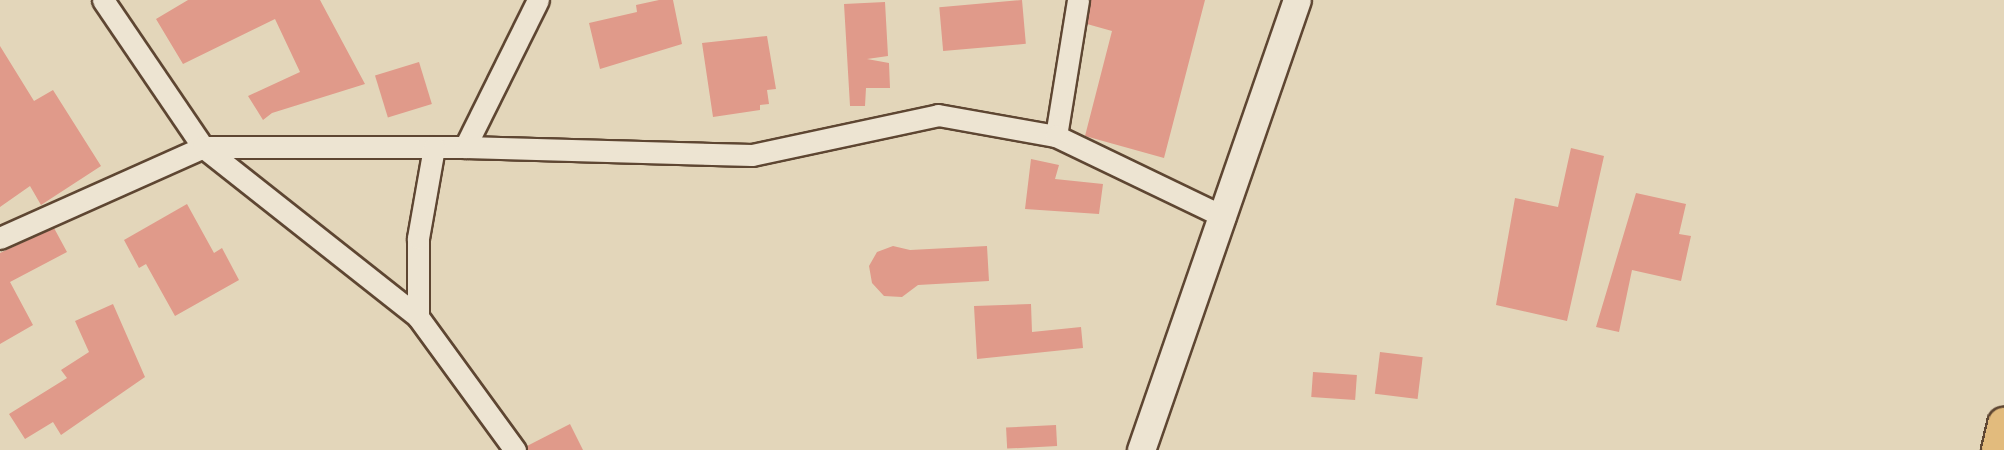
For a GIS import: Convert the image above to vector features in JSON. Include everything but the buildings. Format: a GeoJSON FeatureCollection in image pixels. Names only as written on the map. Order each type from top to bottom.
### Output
{"type":"FeatureCollection","features":[{"type":"Feature","properties":{"kind":"highway"},"geometry":{"type":"LineString","coordinates":[[1998,450],[2004,424]]}},
{"type":"Feature","properties":{"kind":"street"},"geometry":{"type":"LineString","coordinates":[[103,0],[203,147],[418,317],[515,450]]}},
{"type":"Feature","properties":{"kind":"street"},"geometry":{"type":"LineString","coordinates":[[465,147],[538,0]]}},
{"type":"Feature","properties":{"kind":"street"},"geometry":{"type":"LineString","coordinates":[[1056,136],[1078,0]]}},
{"type":"Feature","properties":{"kind":"street"},"geometry":{"type":"LineString","coordinates":[[1141,450],[1224,217],[1297,0]]}},
{"type":"Feature","properties":{"kind":"street"},"geometry":{"type":"LineString","coordinates":[[0,238],[203,147],[465,147],[752,155],[938,115],[1056,136],[1224,217]]}},
{"type":"Feature","properties":{"kind":"street"},"geometry":{"type":"LineString","coordinates":[[418,317],[418,238],[434,147]]}}]}
